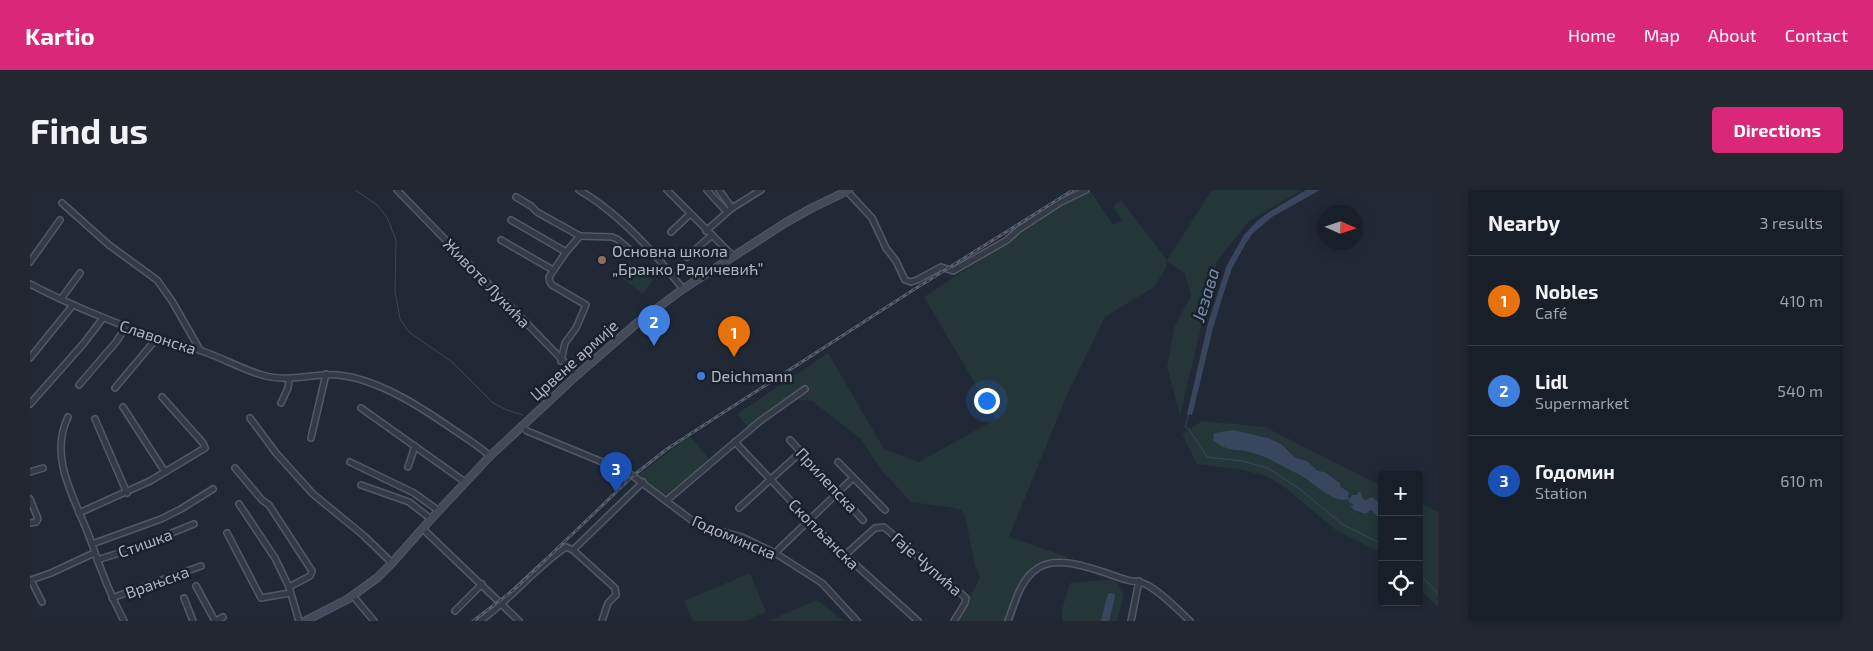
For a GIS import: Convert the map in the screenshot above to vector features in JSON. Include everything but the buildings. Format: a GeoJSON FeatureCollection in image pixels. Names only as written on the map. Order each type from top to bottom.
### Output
{"type":"FeatureCollection","features":[{"type":"Feature","properties":{"kind":"main road","name":"Црвене армије"},"geometry":{"type":"LineString","coordinates":[[305,621],[315,619],[354,596],[392,563],[490,456],[576,375],[633,326],[684,289],[799,214],[848,190]]}},
{"type":"Feature","properties":{"kind":"street","name":"Животе Лукића"},"geometry":{"type":"LineString","coordinates":[[397,190],[576,375]]}},
{"type":"Feature","properties":{"kind":"street"},"geometry":{"type":"LineString","coordinates":[[579,190],[590,196],[639,237],[684,289]]}},
{"type":"Feature","properties":{"kind":"street"},"geometry":{"type":"LineString","coordinates":[[667,190],[733,256]]}},
{"type":"Feature","properties":{"kind":"street"},"geometry":{"type":"LineString","coordinates":[[707,190],[730,210]]}},
{"type":"Feature","properties":{"kind":"street"},"geometry":{"type":"LineString","coordinates":[[719,190],[730,210]]}},
{"type":"Feature","properties":{"kind":"street"},"geometry":{"type":"LineString","coordinates":[[706,231],[730,210],[760,190]]}},
{"type":"Feature","properties":{"kind":"street"},"geometry":{"type":"LineString","coordinates":[[848,190],[866,209],[886,248],[896,261],[903,278],[908,282],[923,278],[941,267],[953,271],[1007,240],[1066,198],[1085,191]]}},
{"type":"Feature","properties":{"kind":"street"},"geometry":{"type":"LineString","coordinates":[[516,197],[537,212],[580,236],[612,237],[629,249]]}},
{"type":"Feature","properties":{"kind":"street"},"geometry":{"type":"LineString","coordinates":[[62,203],[109,245],[157,280],[172,301],[200,350]]}},
{"type":"Feature","properties":{"kind":"street"},"geometry":{"type":"LineString","coordinates":[[671,232],[690,214]]}},
{"type":"Feature","properties":{"kind":"street"},"geometry":{"type":"LineString","coordinates":[[30,262],[60,220]]}},
{"type":"Feature","properties":{"kind":"street"},"geometry":{"type":"LineString","coordinates":[[511,220],[566,252]]}},
{"type":"Feature","properties":{"kind":"street"},"geometry":{"type":"LineString","coordinates":[[561,360],[565,343],[576,328],[586,305],[550,283],[549,277],[566,252],[580,236]]}},
{"type":"Feature","properties":{"kind":"street"},"geometry":{"type":"LineString","coordinates":[[687,257],[712,236]]}},
{"type":"Feature","properties":{"kind":"street"},"geometry":{"type":"LineString","coordinates":[[501,240],[554,270]]}},
{"type":"Feature","properties":{"kind":"street"},"geometry":{"type":"LineString","coordinates":[[61,299],[80,273]]}},
{"type":"Feature","properties":{"kind":"street","name":"Славонска"},"geometry":{"type":"LineString","coordinates":[[30,284],[103,318],[157,338],[200,350],[263,376],[289,379],[326,374],[351,378],[405,399],[442,422],[490,456]]}},
{"type":"Feature","properties":{"kind":"street"},"geometry":{"type":"LineString","coordinates":[[30,358],[73,305]]}},
{"type":"Feature","properties":{"kind":"street"},"geometry":{"type":"LineString","coordinates":[[30,404],[84,343],[103,318]]}},
{"type":"Feature","properties":{"kind":"street"},"geometry":{"type":"LineString","coordinates":[[79,385],[116,342],[126,327]]}},
{"type":"Feature","properties":{"kind":"street"},"geometry":{"type":"LineString","coordinates":[[115,388],[157,338]]}},
{"type":"Feature","properties":{"kind":"street"},"geometry":{"type":"LineString","coordinates":[[311,438],[326,374]]}},
{"type":"Feature","properties":{"kind":"street"},"geometry":{"type":"LineString","coordinates":[[281,403],[288,388],[289,379]]}},
{"type":"Feature","properties":{"kind":"street"},"geometry":{"type":"LineString","coordinates":[[666,501],[760,421],[805,389]]}},
{"type":"Feature","properties":{"kind":"street"},"geometry":{"type":"LineString","coordinates":[[79,513],[127,493],[196,454],[205,446],[162,397]]}},
{"type":"Feature","properties":{"kind":"street"},"geometry":{"type":"LineString","coordinates":[[124,407],[165,472]]}},
{"type":"Feature","properties":{"kind":"street"},"geometry":{"type":"LineString","coordinates":[[361,408],[465,482]]}},
{"type":"Feature","properties":{"kind":"street"},"geometry":{"type":"LineString","coordinates":[[68,417],[62,436],[64,473],[92,544],[94,554],[112,598],[124,621]]}},
{"type":"Feature","properties":{"kind":"street"},"geometry":{"type":"LineString","coordinates":[[250,418],[276,453],[313,494],[392,563]]}},
{"type":"Feature","properties":{"kind":"street"},"geometry":{"type":"LineString","coordinates":[[95,419],[127,493]]}},
{"type":"Feature","properties":{"kind":"street","name":"Годоминска"},"geometry":{"type":"LineString","coordinates":[[522,426],[528,432],[629,473],[698,526],[742,537],[774,553],[822,582],[857,621]]}},
{"type":"Feature","properties":{"kind":"street","name":"Прилепска"},"geometry":{"type":"LineString","coordinates":[[790,440],[863,520]]}},
{"type":"Feature","properties":{"kind":"street","name":"Скопљанска"},"geometry":{"type":"LineString","coordinates":[[736,442],[844,556],[918,621]]}},
{"type":"Feature","properties":{"kind":"street"},"geometry":{"type":"LineString","coordinates":[[408,467],[415,446]]}},
{"type":"Feature","properties":{"kind":"street"},"geometry":{"type":"LineString","coordinates":[[739,508],[801,452]]}},
{"type":"Feature","properties":{"kind":"street"},"geometry":{"type":"LineString","coordinates":[[350,462],[414,493],[439,511]]}},
{"type":"Feature","properties":{"kind":"street"},"geometry":{"type":"LineString","coordinates":[[838,462],[885,510]]}},
{"type":"Feature","properties":{"kind":"street"},"geometry":{"type":"LineString","coordinates":[[30,472],[42,468]]}},
{"type":"Feature","properties":{"kind":"street"},"geometry":{"type":"LineString","coordinates":[[226,533],[262,598],[290,590],[310,576],[312,571],[269,504],[262,500],[235,468]]}},
{"type":"Feature","properties":{"kind":"street"},"geometry":{"type":"LineString","coordinates":[[774,553],[854,478]]}},
{"type":"Feature","properties":{"kind":"street"},"geometry":{"type":"LineString","coordinates":[[573,550],[643,482]]}},
{"type":"Feature","properties":{"kind":"street"},"geometry":{"type":"LineString","coordinates":[[361,485],[409,502],[431,519]]}},
{"type":"Feature","properties":{"kind":"street"},"geometry":{"type":"LineString","coordinates":[[92,544],[161,519],[182,509],[212,490]]}},
{"type":"Feature","properties":{"kind":"street"},"geometry":{"type":"LineString","coordinates":[[30,499],[38,519],[36,522],[30,523]]}},
{"type":"Feature","properties":{"kind":"street"},"geometry":{"type":"LineString","coordinates":[[239,504],[271,552],[290,590],[299,621]]}},
{"type":"Feature","properties":{"kind":"street","name":"Стишка"},"geometry":{"type":"LineString","coordinates":[[97,560],[132,549],[194,524]]}},
{"type":"Feature","properties":{"kind":"street","name":"Гаје Чупића"},"geometry":{"type":"LineString","coordinates":[[844,556],[875,528],[884,527],[966,598],[954,621]]}},
{"type":"Feature","properties":{"kind":"street"},"geometry":{"type":"LineString","coordinates":[[423,529],[519,621]]}},
{"type":"Feature","properties":{"kind":"street"},"geometry":{"type":"LineString","coordinates":[[480,621],[502,604],[565,547],[573,550],[576,555],[616,591],[614,598],[608,603],[602,621]]}},
{"type":"Feature","properties":{"kind":"street"},"geometry":{"type":"LineString","coordinates":[[42,602],[31,580],[94,554]]}},
{"type":"Feature","properties":{"kind":"street"},"geometry":{"type":"LineString","coordinates":[[1008,621],[1025,581],[1035,570],[1046,564],[1066,563],[1104,572],[1130,581],[1139,581],[1166,598],[1190,621]]}},
{"type":"Feature","properties":{"kind":"street","name":"Врањска"},"geometry":{"type":"LineString","coordinates":[[112,598],[201,566]]}},
{"type":"Feature","properties":{"kind":"street"},"geometry":{"type":"LineString","coordinates":[[1131,621],[1139,581]]}},
{"type":"Feature","properties":{"kind":"street"},"geometry":{"type":"LineString","coordinates":[[456,611],[482,584]]}},
{"type":"Feature","properties":{"kind":"street"},"geometry":{"type":"LineString","coordinates":[[196,586],[216,621],[223,617]]}},
{"type":"Feature","properties":{"kind":"street"},"geometry":{"type":"LineString","coordinates":[[354,596],[374,621]]}},
{"type":"Feature","properties":{"kind":"street"},"geometry":{"type":"LineString","coordinates":[[184,598],[193,621]]}},
{"type":"Feature","properties":{"kind":"shaded area"},"geometry":{"type":"Polygon","coordinates":[[[1212,190],[1302,190],[1249,221],[1217,261],[1178,423],[1179,411],[1167,367],[1175,325],[1191,296],[1185,274],[1167,261],[1166,268],[1154,287],[1105,317],[1066,397],[1009,537],[1068,557],[1033,565],[1023,577],[1006,621],[957,621],[980,578],[975,566],[965,516],[961,510],[911,502],[882,471],[861,439],[812,401],[787,399],[748,427],[737,414],[828,353],[884,449],[919,462],[996,419],[924,297],[1063,205],[1091,192],[1113,225],[1122,220],[1113,206],[1121,200],[1167,260],[1212,190]]]}},
{"type":"Feature","properties":{"kind":"shaded area"},"geometry":{"type":"Polygon","coordinates":[[[629,262],[653,280],[643,294],[619,276],[629,262]]]}},
{"type":"Feature","properties":{"kind":"shaded area"},"geometry":{"type":"Polygon","coordinates":[[[1202,421],[1265,427],[1378,484],[1378,502],[1374,500],[1363,499],[1360,491],[1350,499],[1348,492],[1341,487],[1340,482],[1325,472],[1318,471],[1307,461],[1296,458],[1287,449],[1268,438],[1256,435],[1241,450],[1250,451],[1301,475],[1330,496],[1348,499],[1354,506],[1351,508],[1361,514],[1371,510],[1378,517],[1378,551],[1337,531],[1287,489],[1267,476],[1238,469],[1197,464],[1182,434],[1202,421]]]}},
{"type":"Feature","properties":{"kind":"shaded area"},"geometry":{"type":"Polygon","coordinates":[[[690,436],[710,460],[669,495],[663,494],[638,475],[690,436]]]}},
{"type":"Feature","properties":{"kind":"shaded area"},"geometry":{"type":"Polygon","coordinates":[[[1423,505],[1438,512],[1438,607],[1423,592],[1423,505]]]}},
{"type":"Feature","properties":{"kind":"shaded area"},"geometry":{"type":"Polygon","coordinates":[[[750,573],[766,612],[745,621],[693,621],[684,601],[750,573]]]}},
{"type":"Feature","properties":{"kind":"shaded area"},"geometry":{"type":"Polygon","coordinates":[[[1114,579],[1124,595],[1117,621],[1062,621],[1062,610],[1070,583],[1114,579]]]}},
{"type":"Feature","properties":{"kind":"shaded area"},"geometry":{"type":"Polygon","coordinates":[[[817,600],[844,621],[768,621],[817,600]]]}},
{"type":"Feature","properties":{"kind":"water"},"geometry":{"type":"Polygon","coordinates":[[[1306,190],[1320,190],[1272,217],[1252,234],[1232,268],[1213,328],[1193,412],[1192,415],[1187,414],[1208,323],[1227,265],[1244,235],[1256,222],[1306,190]]]}},
{"type":"Feature","properties":{"kind":"water"},"geometry":{"type":"Polygon","coordinates":[[[1233,430],[1268,438],[1281,444],[1296,458],[1307,461],[1318,471],[1325,472],[1340,483],[1341,487],[1349,492],[1348,497],[1350,499],[1352,495],[1356,495],[1360,491],[1363,499],[1366,500],[1372,497],[1378,502],[1378,517],[1371,510],[1365,514],[1354,510],[1350,506],[1353,506],[1353,504],[1348,499],[1342,500],[1329,495],[1303,477],[1267,458],[1250,452],[1224,447],[1213,440],[1214,433],[1233,430]]]}},
{"type":"Feature","properties":{"kind":"waterway"},"geometry":{"type":"LineString","coordinates":[[355,190],[377,205],[387,217],[396,240],[395,292],[400,319],[409,332],[452,362],[493,403],[523,415]]}},
{"type":"Feature","properties":{"kind":"waterway"},"geometry":{"type":"LineString","coordinates":[[1189,413],[1185,427],[1189,429],[1207,457],[1242,461],[1268,468],[1301,490],[1342,524],[1378,542]]}},
{"type":"Feature","properties":{"kind":"waterway"},"geometry":{"type":"LineString","coordinates":[[1423,577],[1438,594]]}},
{"type":"Feature","properties":{"kind":"waterway","name":"Језава"},"geometry":{"type":"LineString","coordinates":[[1105,621],[1111,597]]}},
{"type":"Feature","properties":{"kind":"railway"},"geometry":{"type":"LineString","coordinates":[[473,621],[516,588],[634,475],[667,449],[910,292],[1073,190]]}},
{"type":"Feature","properties":{"kind":"place","name":"Основна школа „Бранко Радичевић”"},"geometry":{"type":"Point","coordinates":[602,260]}},
{"type":"Feature","properties":{"kind":"place","name":"Lidl"},"geometry":{"type":"Point","coordinates":[654,346]}},
{"type":"Feature","properties":{"kind":"place","name":"Nobles"},"geometry":{"type":"Point","coordinates":[734,357]}},
{"type":"Feature","properties":{"kind":"place","name":"Deichmann"},"geometry":{"type":"Point","coordinates":[701,376]}},
{"type":"Feature","properties":{"kind":"place","name":"Годомин"},"geometry":{"type":"Point","coordinates":[616,493]}}]}
